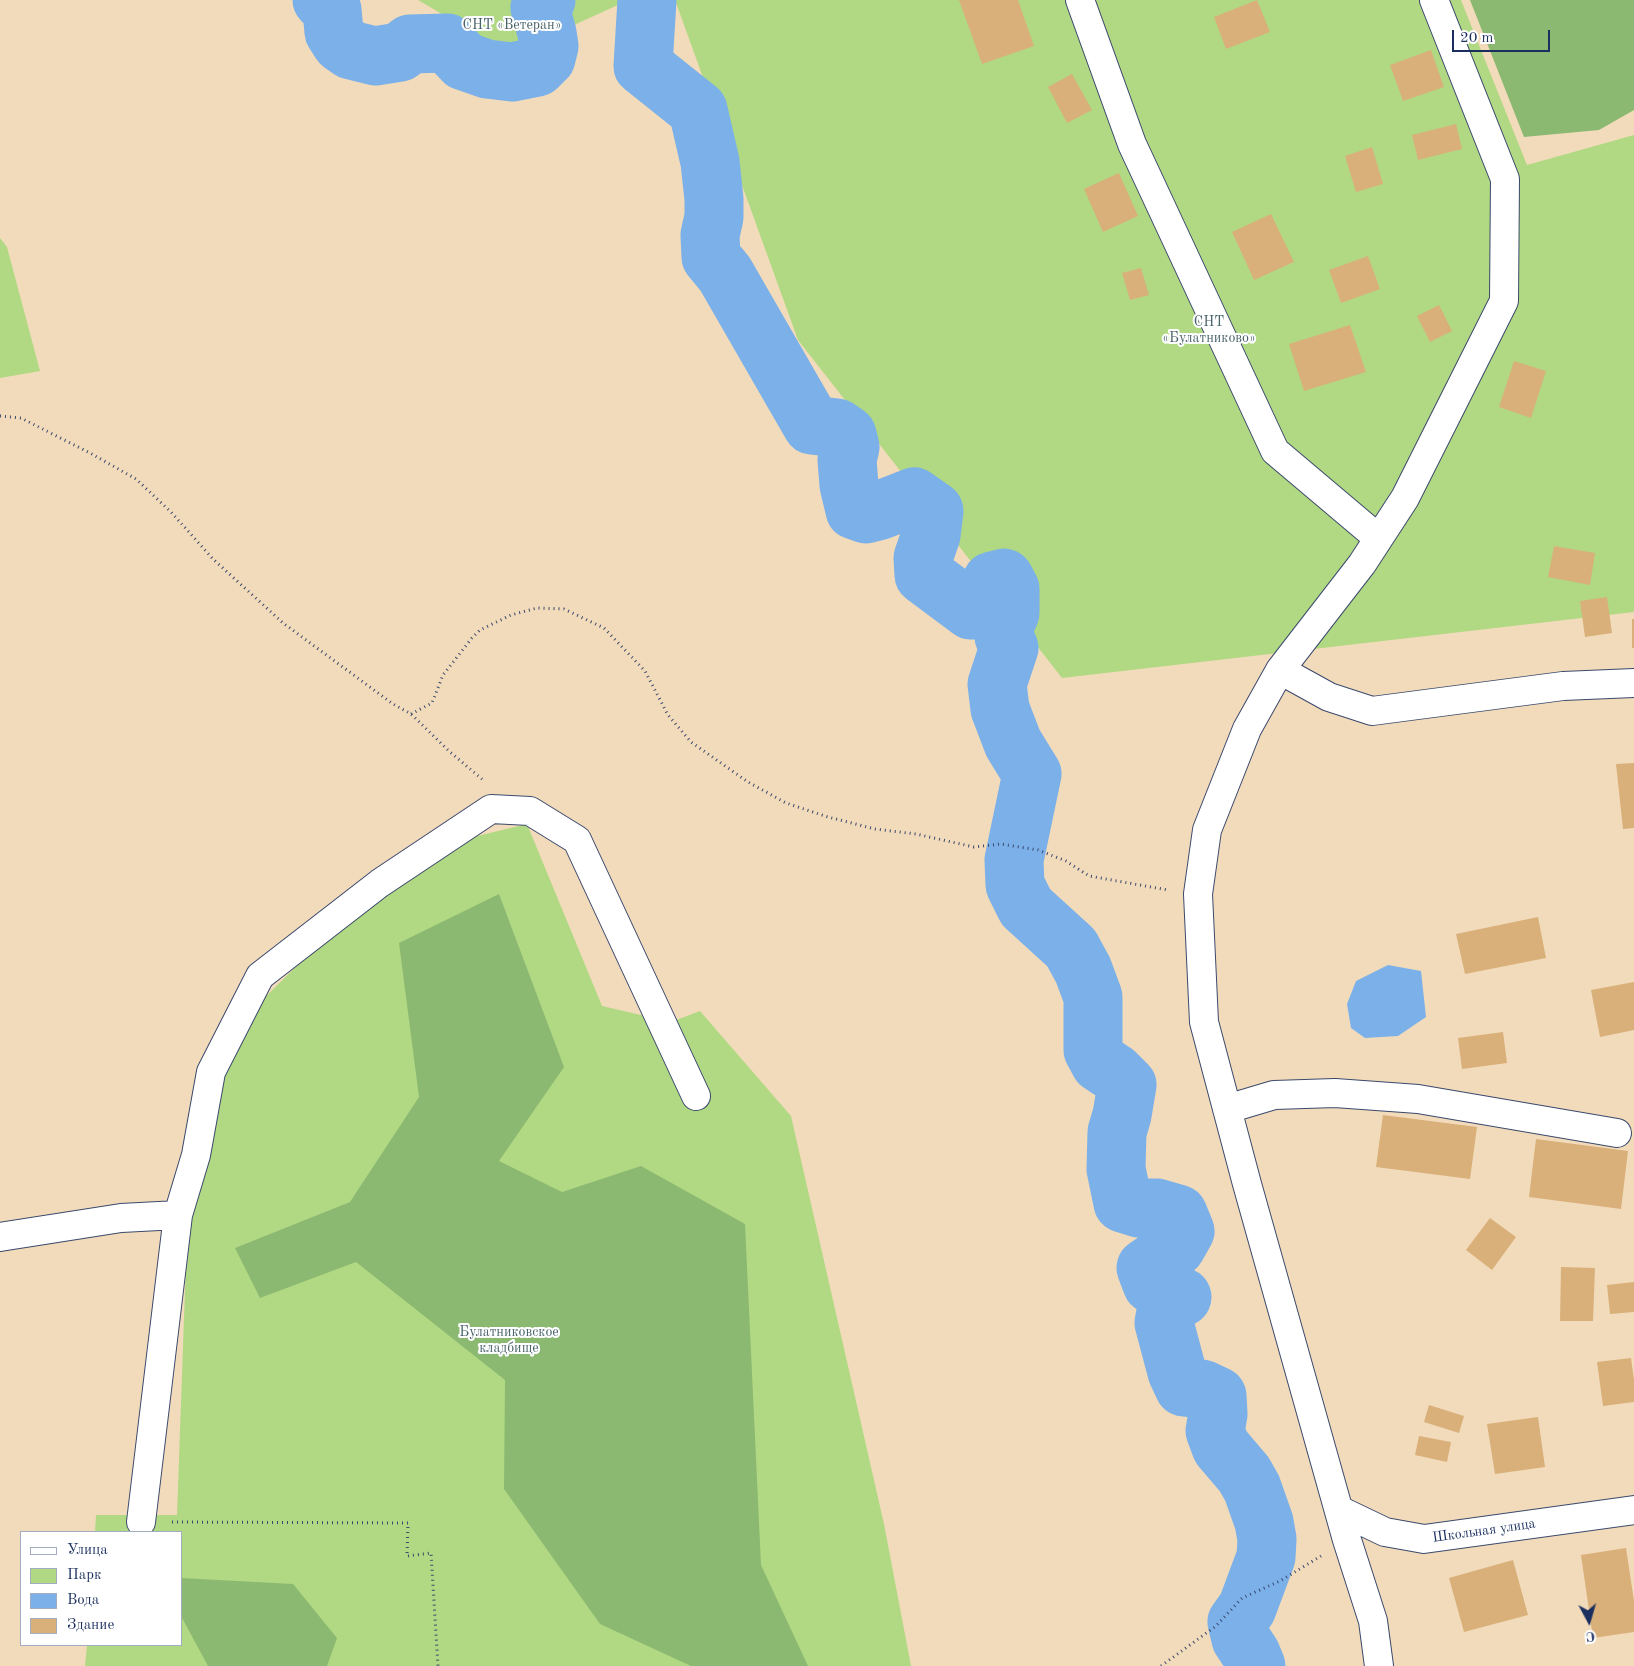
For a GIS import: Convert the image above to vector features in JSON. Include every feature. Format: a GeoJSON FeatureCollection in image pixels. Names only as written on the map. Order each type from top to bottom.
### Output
{"type":"FeatureCollection","features":[{"type":"Feature","properties":{"kind":"street"},"geometry":{"type":"LineString","coordinates":[[1080,0],[1132,144],[1275,451],[1378,538]]}},
{"type":"Feature","properties":{"kind":"street"},"geometry":{"type":"LineString","coordinates":[[1379,1666],[1373,1621],[1347,1540],[1204,1022],[1198,894],[1207,830],[1247,729],[1280,670],[1362,564],[1405,498],[1504,301],[1505,179],[1434,0]]}},
{"type":"Feature","properties":{"kind":"street"},"geometry":{"type":"LineString","coordinates":[[1280,670],[1329,697],[1372,711],[1563,686],[1634,683]]}},
{"type":"Feature","properties":{"kind":"street"},"geometry":{"type":"LineString","coordinates":[[141,1522],[178,1215],[196,1155],[211,1072],[260,976],[380,884],[491,809],[530,811],[577,840],[696,1096]]}},
{"type":"Feature","properties":{"kind":"street"},"geometry":{"type":"LineString","coordinates":[[1227,1109],[1274,1095],[1353,1094],[1418,1099],[1617,1133]]}},
{"type":"Feature","properties":{"kind":"street"},"geometry":{"type":"LineString","coordinates":[[0,1237],[121,1218],[178,1215]]}},
{"type":"Feature","properties":{"kind":"street","name":"Школьная улица"},"geometry":{"type":"LineString","coordinates":[[1339,1510],[1385,1532],[1424,1539],[1634,1510]]}},
{"type":"Feature","properties":{"kind":"path"},"geometry":{"type":"LineString","coordinates":[[0,416],[21,418],[136,479],[171,512],[213,559],[283,623],[393,704],[411,714],[449,751],[492,788],[491,809]]}},
{"type":"Feature","properties":{"kind":"path"},"geometry":{"type":"LineString","coordinates":[[411,714],[432,703],[443,675],[480,630],[511,616],[537,608],[564,609],[604,628],[645,671],[668,715],[691,742],[748,782],[786,803],[828,817],[875,829],[916,834],[974,847],[1001,844],[1038,850],[1066,861],[1089,876],[1198,894]]}},
{"type":"Feature","properties":{"kind":"path"},"geometry":{"type":"LineString","coordinates":[[141,1522],[408,1523],[407,1556],[431,1553],[438,1666]]}},
{"type":"Feature","properties":{"kind":"path"},"geometry":{"type":"LineString","coordinates":[[1161,1666],[1216,1626],[1242,1598],[1280,1581],[1347,1540]]}},
{"type":"Feature","properties":{"kind":"green space","name":"СНТ «Ветеран»"},"geometry":{"type":"Polygon","coordinates":[[[418,0],[629,0],[510,54],[418,0]]]}},
{"type":"Feature","properties":{"kind":"green space","name":"СНТ «Булатниково»"},"geometry":{"type":"Polygon","coordinates":[[[675,0],[1461,0],[1527,165],[1634,135],[1634,612],[1062,678],[798,340],[675,0]]]}},
{"type":"Feature","properties":{"kind":"green space"},"geometry":{"type":"Polygon","coordinates":[[[1470,0],[1634,0],[1634,110],[1599,130],[1524,137],[1470,0]]]}},
{"type":"Feature","properties":{"kind":"green space"},"geometry":{"type":"Polygon","coordinates":[[[0,238],[7,247],[40,371],[0,378],[0,238]]]}},
{"type":"Feature","properties":{"kind":"green space","name":"Булатниковское кладбище"},"geometry":{"type":"Polygon","coordinates":[[[527,824],[602,1006],[671,1022],[700,1011],[791,1116],[884,1524],[911,1666],[85,1666],[87,1646],[182,1646],[182,1531],[95,1531],[96,1515],[177,1515],[187,1234],[237,1025],[337,926],[469,838],[527,824]]]}},
{"type":"Feature","properties":{"kind":"green space"},"geometry":{"type":"Polygon","coordinates":[[[499,894],[564,1067],[499,1161],[562,1192],[641,1166],[745,1224],[761,1565],[808,1666],[691,1666],[600,1624],[504,1489],[505,1380],[356,1262],[260,1298],[235,1248],[350,1202],[419,1097],[399,943],[499,894]]]}},
{"type":"Feature","properties":{"kind":"green space"},"geometry":{"type":"Polygon","coordinates":[[[182,1578],[293,1584],[337,1638],[327,1666],[208,1666],[182,1618],[182,1578]]]}},
{"type":"Feature","properties":{"kind":"water"},"geometry":{"type":"Polygon","coordinates":[[[1388,965],[1421,971],[1426,1017],[1398,1036],[1365,1038],[1351,1028],[1347,1004],[1356,981],[1388,965]]]}},
{"type":"Feature","properties":{"kind":"building"},"geometry":{"type":"Polygon","coordinates":[[[959,0],[1018,0],[1034,46],[982,64],[959,0]]]}},
{"type":"Feature","properties":{"kind":"building"},"geometry":{"type":"Polygon","coordinates":[[[1257,0],[1270,32],[1226,49],[1214,17],[1257,0]]]}},
{"type":"Feature","properties":{"kind":"building"},"geometry":{"type":"Polygon","coordinates":[[[1431,50],[1444,87],[1403,101],[1390,65],[1431,50]]]}},
{"type":"Feature","properties":{"kind":"building"},"geometry":{"type":"Polygon","coordinates":[[[1072,74],[1092,110],[1067,123],[1048,87],[1072,74]]]}},
{"type":"Feature","properties":{"kind":"building"},"geometry":{"type":"Polygon","coordinates":[[[1456,124],[1462,149],[1418,160],[1412,135],[1456,124]]]}},
{"type":"Feature","properties":{"kind":"building"},"geometry":{"type":"Polygon","coordinates":[[[1372,147],[1383,184],[1356,192],[1345,156],[1372,147]]]}},
{"type":"Feature","properties":{"kind":"building"},"geometry":{"type":"Polygon","coordinates":[[[1119,173],[1138,216],[1103,232],[1084,189],[1119,173]]]}},
{"type":"Feature","properties":{"kind":"building"},"geometry":{"type":"Polygon","coordinates":[[[1271,214],[1294,262],[1254,280],[1232,232],[1271,214]]]}},
{"type":"Feature","properties":{"kind":"building"},"geometry":{"type":"Polygon","coordinates":[[[1368,256],[1380,289],[1341,303],[1329,270],[1368,256]]]}},
{"type":"Feature","properties":{"kind":"building"},"geometry":{"type":"Polygon","coordinates":[[[1141,268],[1149,295],[1130,300],[1122,273],[1141,268]]]}},
{"type":"Feature","properties":{"kind":"building"},"geometry":{"type":"Polygon","coordinates":[[[1439,305],[1452,331],[1430,342],[1417,316],[1439,305]]]}},
{"type":"Feature","properties":{"kind":"building"},"geometry":{"type":"Polygon","coordinates":[[[1350,325],[1366,372],[1304,391],[1289,344],[1350,325]]]}},
{"type":"Feature","properties":{"kind":"building"},"geometry":{"type":"Polygon","coordinates":[[[1514,361],[1546,371],[1531,418],[1499,407],[1514,361]]]}},
{"type":"Feature","properties":{"kind":"building"},"geometry":{"type":"Polygon","coordinates":[[[1554,546],[1595,553],[1590,585],[1548,577],[1554,546]]]}},
{"type":"Feature","properties":{"kind":"building"},"geometry":{"type":"Polygon","coordinates":[[[1607,597],[1612,633],[1585,637],[1580,601],[1607,597]]]}},
{"type":"Feature","properties":{"kind":"building"},"geometry":{"type":"Polygon","coordinates":[[[1632,619],[1634,619],[1634,648],[1632,648],[1632,619]]]}},
{"type":"Feature","properties":{"kind":"building"},"geometry":{"type":"Polygon","coordinates":[[[1634,763],[1634,828],[1623,829],[1616,764],[1634,763]]]}},
{"type":"Feature","properties":{"kind":"building"},"geometry":{"type":"Polygon","coordinates":[[[1538,917],[1546,958],[1465,974],[1456,934],[1538,917]]]}},
{"type":"Feature","properties":{"kind":"building"},"geometry":{"type":"Polygon","coordinates":[[[1634,982],[1634,1030],[1600,1037],[1591,990],[1634,982]]]}},
{"type":"Feature","properties":{"kind":"building"},"geometry":{"type":"Polygon","coordinates":[[[1503,1032],[1507,1063],[1462,1069],[1458,1038],[1503,1032]]]}},
{"type":"Feature","properties":{"kind":"building"},"geometry":{"type":"Polygon","coordinates":[[[1383,1115],[1477,1127],[1470,1179],[1376,1167],[1383,1115]]]}},
{"type":"Feature","properties":{"kind":"building"},"geometry":{"type":"Polygon","coordinates":[[[1536,1139],[1628,1151],[1621,1209],[1529,1197],[1536,1139]]]}},
{"type":"Feature","properties":{"kind":"building"},"geometry":{"type":"Polygon","coordinates":[[[1490,1218],[1516,1237],[1492,1270],[1466,1250],[1490,1218]]]}},
{"type":"Feature","properties":{"kind":"building"},"geometry":{"type":"Polygon","coordinates":[[[1561,1267],[1595,1268],[1593,1321],[1560,1321],[1561,1267]]]}},
{"type":"Feature","properties":{"kind":"building"},"geometry":{"type":"Polygon","coordinates":[[[1634,1282],[1634,1312],[1610,1314],[1607,1285],[1634,1282]]]}},
{"type":"Feature","properties":{"kind":"building"},"geometry":{"type":"Polygon","coordinates":[[[1631,1358],[1634,1402],[1603,1406],[1597,1362],[1631,1358]]]}},
{"type":"Feature","properties":{"kind":"building"},"geometry":{"type":"Polygon","coordinates":[[[1429,1405],[1464,1416],[1459,1433],[1424,1422],[1429,1405]]]}},
{"type":"Feature","properties":{"kind":"building"},"geometry":{"type":"Polygon","coordinates":[[[1538,1417],[1545,1467],[1495,1474],[1487,1424],[1538,1417]]]}},
{"type":"Feature","properties":{"kind":"building"},"geometry":{"type":"Polygon","coordinates":[[[1419,1436],[1451,1442],[1447,1462],[1415,1455],[1419,1436]]]}},
{"type":"Feature","properties":{"kind":"building"},"geometry":{"type":"Polygon","coordinates":[[[1626,1548],[1634,1601],[1634,1632],[1593,1638],[1581,1555],[1626,1548]]]}},
{"type":"Feature","properties":{"kind":"building"},"geometry":{"type":"Polygon","coordinates":[[[1513,1560],[1528,1615],[1464,1632],[1449,1578],[1513,1560]]]}},
{"type":"Feature","properties":{"kind":"waterway"},"geometry":{"type":"LineString","coordinates":[[322,0],[332,10],[334,32],[341,43],[351,50],[375,56],[400,52],[410,44],[447,43],[464,61],[487,69],[512,72],[537,67],[546,58],[549,46],[540,8],[546,0]]}},
{"type":"Feature","properties":{"kind":"waterway"},"geometry":{"type":"LineString","coordinates":[[647,0],[643,66],[698,110],[710,162],[714,199],[714,217],[710,235],[711,257],[725,274],[812,425],[837,428],[847,435],[850,447],[847,460],[849,485],[855,510],[866,514],[914,497],[934,511],[931,535],[923,558],[924,575],[971,610],[981,604],[992,581],[1004,578],[1010,589],[1010,613],[1005,624],[1004,637],[1009,648],[997,684],[1000,709],[1013,743],[1032,774],[1014,860],[1015,885],[1026,907],[1071,948],[1083,970],[1093,997],[1093,1050],[1100,1063],[1115,1073],[1127,1085],[1117,1132],[1116,1169],[1123,1203],[1139,1208],[1157,1208],[1178,1214],[1185,1231],[1176,1247],[1146,1268],[1152,1284],[1182,1297],[1167,1306],[1164,1323],[1177,1372],[1184,1387],[1202,1389],[1217,1396],[1218,1414],[1215,1431],[1221,1447],[1244,1474],[1252,1488],[1264,1522],[1267,1539],[1266,1557],[1247,1608],[1237,1622],[1241,1639],[1256,1666]]}}]}
